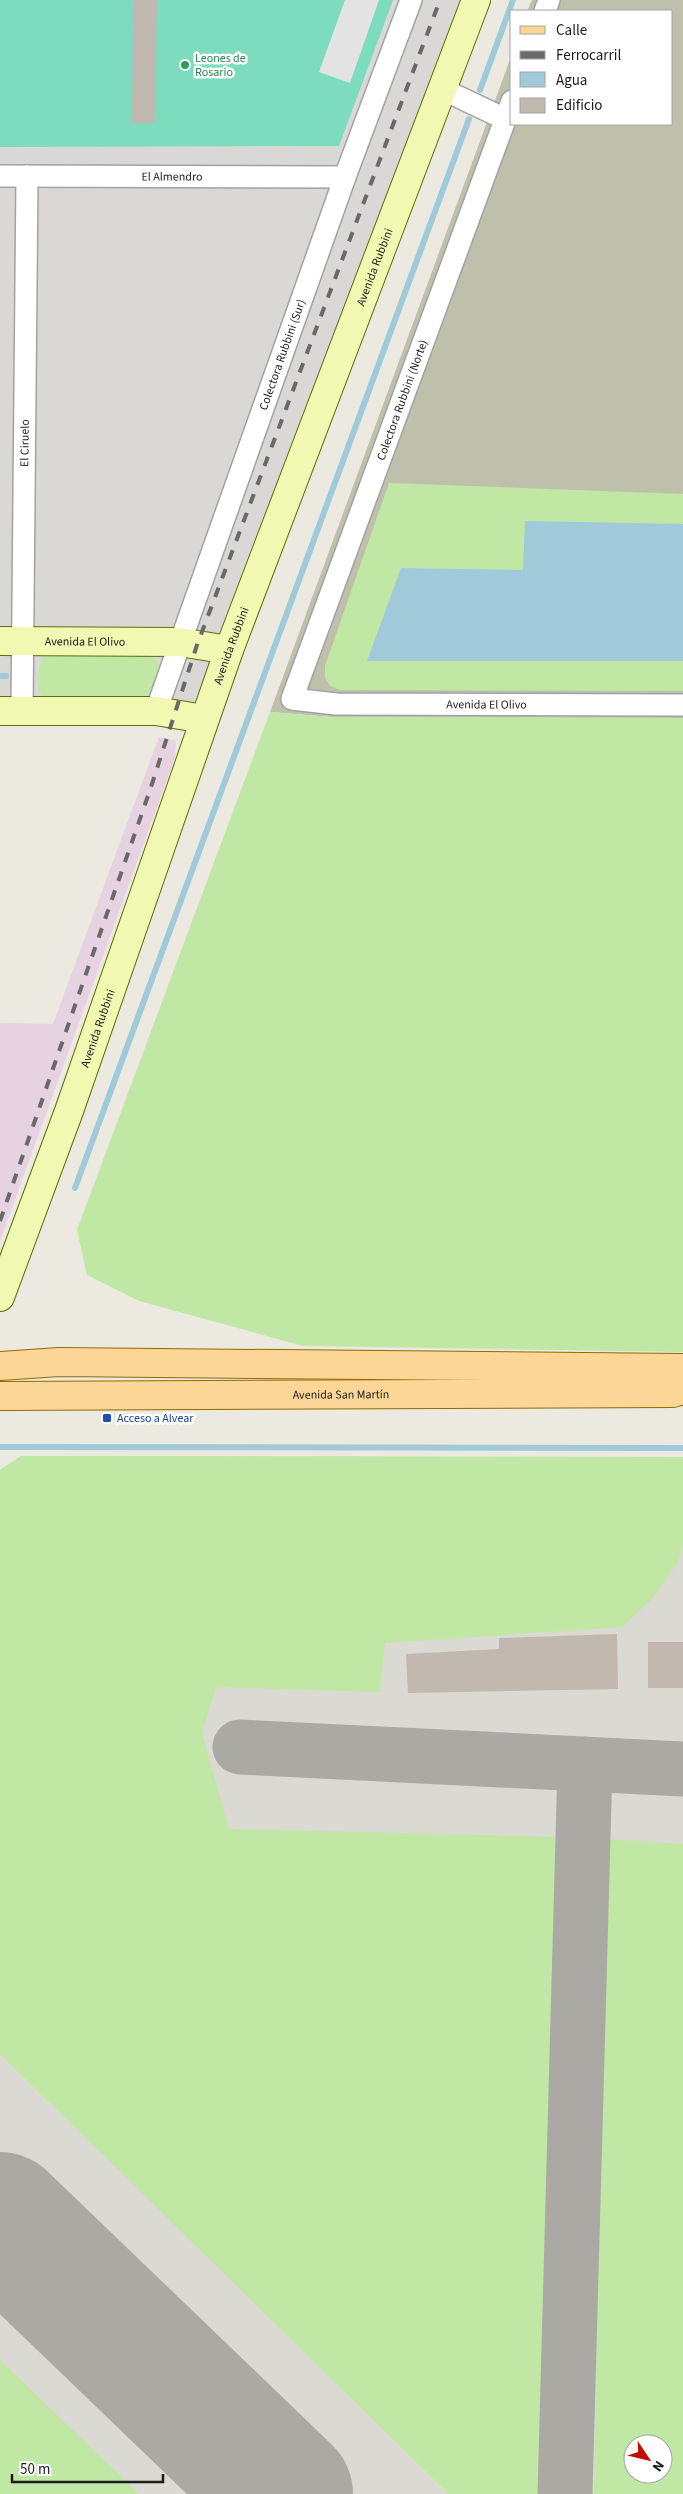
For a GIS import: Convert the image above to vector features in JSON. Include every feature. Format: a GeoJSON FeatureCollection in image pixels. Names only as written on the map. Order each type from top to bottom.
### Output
{"type":"FeatureCollection","features":[{"type":"Feature","properties":{"kind":"main road","name":"Avenida Rubbini"},"geometry":{"type":"LineString","coordinates":[[0,1297],[69,1110],[229,650],[476,0]]}},
{"type":"Feature","properties":{"kind":"main road","name":"Avenida El Olivo"},"geometry":{"type":"LineString","coordinates":[[11,641],[179,642],[229,650]]}},
{"type":"Feature","properties":{"kind":"main road"},"geometry":{"type":"LineString","coordinates":[[11,711],[156,711],[204,719]]}},
{"type":"Feature","properties":{"kind":"main road"},"geometry":{"type":"LineString","coordinates":[[0,1366],[69,1362],[683,1368]]}},
{"type":"Feature","properties":{"kind":"main road","name":"Avenida San Martín"},"geometry":{"type":"LineString","coordinates":[[0,1396],[673,1393],[683,1390]]}},
{"type":"Feature","properties":{"kind":"street","name":"Colectora Rubbini (Sur)"},"geometry":{"type":"LineString","coordinates":[[156,711],[345,177],[411,0]]}},
{"type":"Feature","properties":{"kind":"street"},"geometry":{"type":"LineString","coordinates":[[442,88],[508,110]]}},
{"type":"Feature","properties":{"kind":"street","name":"Colectora Rubbini (Norte)"},"geometry":{"type":"LineString","coordinates":[[292,699],[508,110]]}},
{"type":"Feature","properties":{"kind":"street","name":"El Almendro"},"geometry":{"type":"LineString","coordinates":[[0,176],[345,177]]}},
{"type":"Feature","properties":{"kind":"street","name":"El Ciruelo"},"geometry":{"type":"LineString","coordinates":[[11,711],[11,641],[27,176]]}},
{"type":"Feature","properties":{"kind":"street","name":"Avenida El Olivo"},"geometry":{"type":"LineString","coordinates":[[292,699],[336,704],[683,705]]}},
{"type":"Feature","properties":{"kind":"shaded area"},"geometry":{"type":"Polygon","coordinates":[[[0,0],[476,0],[204,719],[0,711],[0,0]]]}},
{"type":"Feature","properties":{"kind":"shaded area"},"geometry":{"type":"Polygon","coordinates":[[[345,0],[379,0],[350,83],[319,72],[345,0]]]}},
{"type":"Feature","properties":{"kind":"shaded area"},"geometry":{"type":"Polygon","coordinates":[[[532,0],[683,0],[683,718],[332,717],[270,712],[510,59],[510,125],[673,125],[673,10],[527,10],[532,0]]]}},
{"type":"Feature","properties":{"kind":"shaded area"},"geometry":{"type":"Polygon","coordinates":[[[159,737],[176,741],[175,757],[0,1241],[0,1023],[53,1024],[159,737]]]}},
{"type":"Feature","properties":{"kind":"shaded area"},"geometry":{"type":"Polygon","coordinates":[[[21,1456],[683,1457],[683,2494],[0,2494],[0,1470],[21,1456]]]}},
{"type":"Feature","properties":{"kind":"green space","name":"Leones de Rosario"},"geometry":{"type":"Polygon","coordinates":[[[0,0],[393,0],[339,146],[0,147],[0,0]]]}},
{"type":"Feature","properties":{"kind":"green space"},"geometry":{"type":"Polygon","coordinates":[[[389,483],[683,494],[683,691],[340,690],[330,686],[325,678],[325,666],[389,483]]]}},
{"type":"Feature","properties":{"kind":"green space"},"geometry":{"type":"Polygon","coordinates":[[[149,650],[157,662],[158,668],[156,681],[144,699],[44,699],[41,694],[38,676],[40,664],[45,653],[149,650]]]}},
{"type":"Feature","properties":{"kind":"green space"},"geometry":{"type":"Polygon","coordinates":[[[270,712],[332,717],[683,718],[683,1352],[303,1346],[139,1301],[87,1275],[77,1230],[270,712]]]}},
{"type":"Feature","properties":{"kind":"green space"},"geometry":{"type":"Polygon","coordinates":[[[21,1456],[683,1457],[683,1545],[678,1562],[652,1599],[622,1627],[385,1643],[380,1692],[216,1687],[202,1733],[229,1829],[556,1837],[551,2494],[449,2494],[0,2054],[0,1470],[21,1456]]]}},
{"type":"Feature","properties":{"kind":"green space"},"geometry":{"type":"Polygon","coordinates":[[[605,1839],[683,1844],[683,2494],[594,2494],[605,1839]]]}},
{"type":"Feature","properties":{"kind":"green space"},"geometry":{"type":"Polygon","coordinates":[[[0,2360],[139,2494],[0,2494],[0,2360]]]}},
{"type":"Feature","properties":{"kind":"water"},"geometry":{"type":"Polygon","coordinates":[[[525,521],[683,524],[683,661],[367,661],[401,568],[523,570],[525,521]]]}},
{"type":"Feature","properties":{"kind":"building"},"geometry":{"type":"Polygon","coordinates":[[[133,0],[157,0],[155,123],[132,123],[133,0]]]}},
{"type":"Feature","properties":{"kind":"building"},"geometry":{"type":"Polygon","coordinates":[[[617,1634],[618,1689],[408,1693],[406,1654],[499,1649],[499,1638],[617,1634]]]}},
{"type":"Feature","properties":{"kind":"building"},"geometry":{"type":"Polygon","coordinates":[[[648,1642],[683,1642],[683,1688],[648,1688],[648,1642]]]}},
{"type":"Feature","properties":{"kind":"waterway"},"geometry":{"type":"LineString","coordinates":[[480,90],[513,0]]}},
{"type":"Feature","properties":{"kind":"waterway"},"geometry":{"type":"LineString","coordinates":[[75,1188],[469,119]]}},
{"type":"Feature","properties":{"kind":"waterway"},"geometry":{"type":"LineString","coordinates":[[0,676],[6,676]]}},
{"type":"Feature","properties":{"kind":"waterway"},"geometry":{"type":"LineString","coordinates":[[0,1447],[683,1448]]}},
{"type":"Feature","properties":{"kind":"taxiway"},"geometry":{"type":"LineString","coordinates":[[240,1747],[683,1769]]}},
{"type":"Feature","properties":{"kind":"taxiway"},"geometry":{"type":"LineString","coordinates":[[565,2494],[585,1764]]}},
{"type":"Feature","properties":{"kind":"runway"},"geometry":{"type":"LineString","coordinates":[[0,2220],[285,2494]]}},
{"type":"Feature","properties":{"kind":"railway"},"geometry":{"type":"LineString","coordinates":[[0,1221],[150,790],[197,645],[440,0]]}},
{"type":"Feature","properties":{"kind":"place","name":"Leones de Rosario"},"geometry":{"type":"Point","coordinates":[185,65]}},
{"type":"Feature","properties":{"kind":"place","name":"Acceso a Alvear"},"geometry":{"type":"Point","coordinates":[107,1418]}}]}
